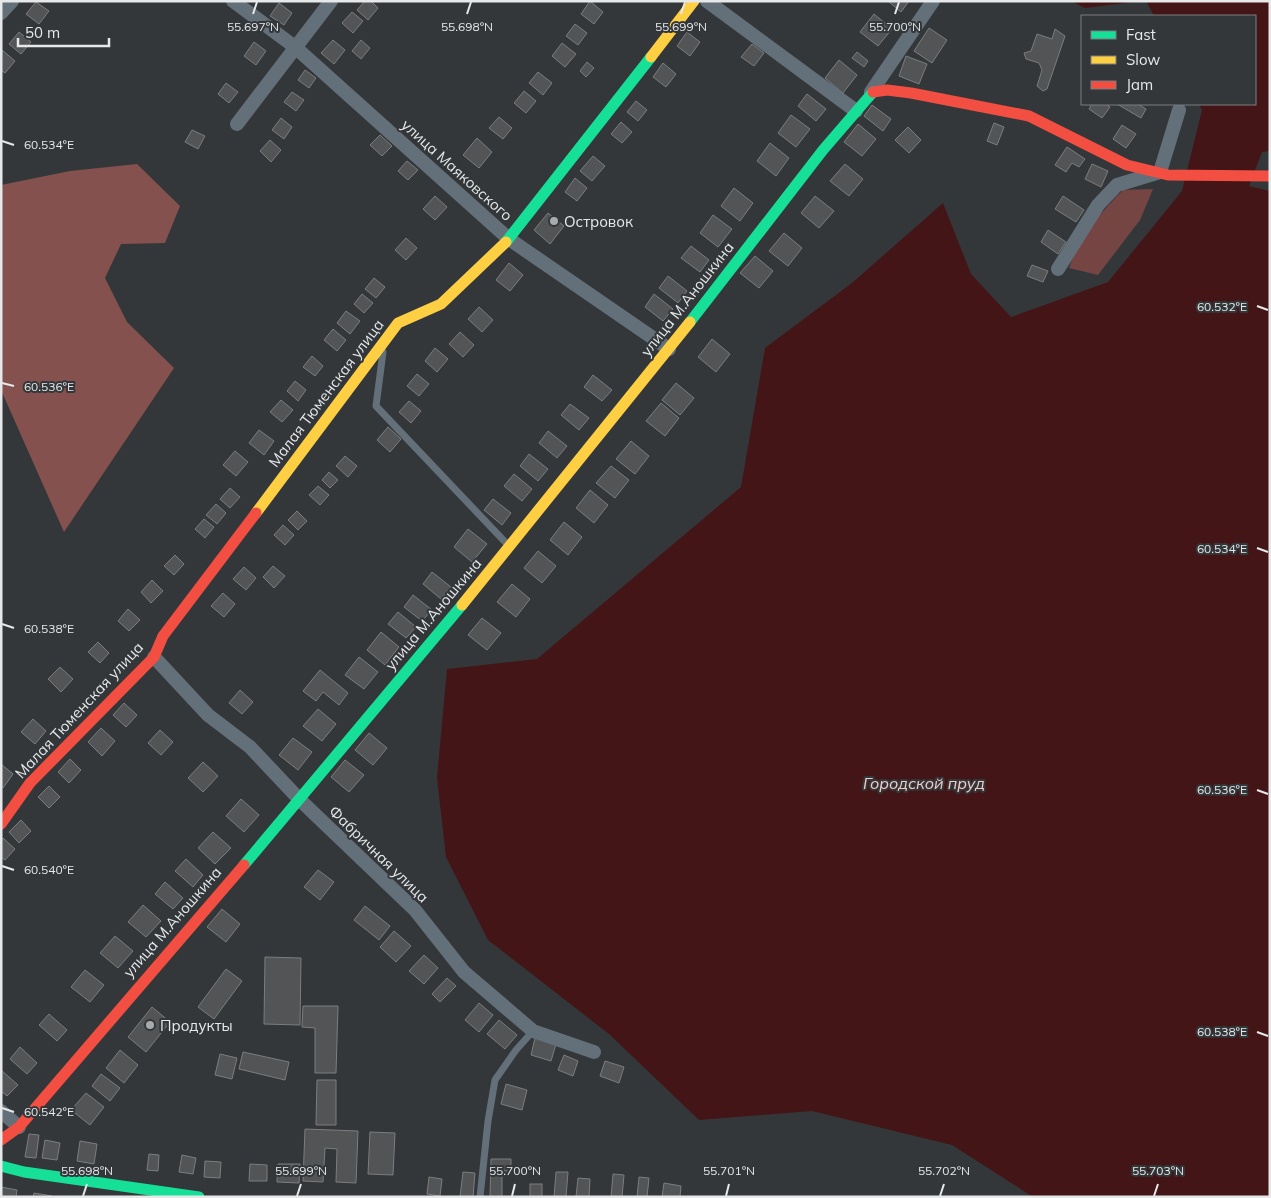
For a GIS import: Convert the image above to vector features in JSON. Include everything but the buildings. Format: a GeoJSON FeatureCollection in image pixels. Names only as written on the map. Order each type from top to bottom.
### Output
{"type":"FeatureCollection","features":[{"type":"Feature","properties":{"kind":"street"},"geometry":{"type":"LineString","coordinates":[[1,13],[12,1]]}},
{"type":"Feature","properties":{"kind":"street","name":"улица Маяковского"},"geometry":{"type":"LineString","coordinates":[[233,1],[295,47],[509,239],[669,350]]}},
{"type":"Feature","properties":{"kind":"street"},"geometry":{"type":"LineString","coordinates":[[237,124],[331,1]]}},
{"type":"Feature","properties":{"kind":"street","name":"Малая Тюменская улица"},"geometry":{"type":"LineString","coordinates":[[1,824],[30,782],[154,658],[163,636],[398,323],[441,304],[509,239],[694,1]]}},
{"type":"Feature","properties":{"kind":"street"},"geometry":{"type":"LineString","coordinates":[[707,1],[856,111]]}},
{"type":"Feature","properties":{"kind":"street","name":"улица М.Аношкина"},"geometry":{"type":"LineString","coordinates":[[1,1140],[19,1127],[134,990],[300,800],[510,547],[669,350],[872,92],[933,1]]}},
{"type":"Feature","properties":{"kind":"street"},"geometry":{"type":"LineString","coordinates":[[872,92],[887,90],[911,93],[1029,116],[1128,165],[1160,172],[1182,175],[1270,176]]}},
{"type":"Feature","properties":{"kind":"street"},"geometry":{"type":"LineString","coordinates":[[1160,172],[1179,110]]}},
{"type":"Feature","properties":{"kind":"street"},"geometry":{"type":"LineString","coordinates":[[1058,269],[1098,205],[1117,185],[1160,172]]}},
{"type":"Feature","properties":{"kind":"street","name":"Фабричная улица"},"geometry":{"type":"LineString","coordinates":[[154,658],[208,715],[250,747],[300,800],[415,910],[464,972],[533,1031],[594,1052]]}},
{"type":"Feature","properties":{"kind":"street"},"geometry":{"type":"LineString","coordinates":[[1,1111],[19,1127]]}},
{"type":"Feature","properties":{"kind":"street"},"geometry":{"type":"LineString","coordinates":[[1,1166],[24,1172],[198,1197]]}},
{"type":"Feature","properties":{"kind":"lane"},"geometry":{"type":"LineString","coordinates":[[385,341],[376,406],[510,547]]}},
{"type":"Feature","properties":{"kind":"lane"},"geometry":{"type":"LineString","coordinates":[[480,1197],[488,1121],[496,1080],[516,1050],[533,1031]]}},
{"type":"Feature","properties":{"kind":"shaded area"},"geometry":{"type":"Polygon","coordinates":[[[137,164],[180,206],[165,243],[121,244],[105,278],[127,322],[174,368],[64,532],[1,390],[1,185],[70,171],[137,164]]]}},
{"type":"Feature","properties":{"kind":"shaded area"},"geometry":{"type":"Polygon","coordinates":[[[1153,189],[1140,220],[1098,275],[1069,268],[1084,236],[1123,190],[1153,189]]]}},
{"type":"Feature","properties":{"kind":"water"},"geometry":{"type":"Polygon","coordinates":[[[1071,1],[1141,1],[1085,8],[1071,1]]]}},
{"type":"Feature","properties":{"kind":"water","name":"Городской пруд"},"geometry":{"type":"Polygon","coordinates":[[[1146,1],[1270,1],[1270,151],[1262,152],[1249,186],[1270,191],[1270,1197],[1033,1197],[952,1145],[812,1111],[699,1120],[609,1034],[488,940],[446,857],[437,778],[447,669],[537,659],[741,487],[765,348],[852,283],[943,203],[971,274],[1011,317],[1108,282],[1182,191],[1202,110],[1200,105],[1256,105],[1256,15],[1153,15],[1146,1]]]}},
{"type":"Feature","properties":{"kind":"traffic: fast"},"geometry":{"type":"LineString","coordinates":[[506,242],[651,57]]}},
{"type":"Feature","properties":{"kind":"traffic: fast"},"geometry":{"type":"LineString","coordinates":[[690,322],[823,150],[873,92]]}},
{"type":"Feature","properties":{"kind":"traffic: fast"},"geometry":{"type":"LineString","coordinates":[[244,865],[462,605]]}},
{"type":"Feature","properties":{"kind":"traffic: fast"},"geometry":{"type":"LineString","coordinates":[[1,1166],[24,1172],[199,1197]]}},
{"type":"Feature","properties":{"kind":"traffic: slow"},"geometry":{"type":"LineString","coordinates":[[651,57],[694,1]]}},
{"type":"Feature","properties":{"kind":"traffic: slow"},"geometry":{"type":"LineString","coordinates":[[256,513],[398,323],[441,304],[506,242]]}},
{"type":"Feature","properties":{"kind":"traffic: slow"},"geometry":{"type":"LineString","coordinates":[[462,605],[690,322]]}},
{"type":"Feature","properties":{"kind":"traffic: jam"},"geometry":{"type":"LineString","coordinates":[[873,92],[887,90],[911,93],[1029,116],[1127,165],[1168,175],[1270,176]]}},
{"type":"Feature","properties":{"kind":"traffic: jam"},"geometry":{"type":"LineString","coordinates":[[1,824],[30,783],[154,657],[163,636],[256,513]]}},
{"type":"Feature","properties":{"kind":"traffic: jam"},"geometry":{"type":"LineString","coordinates":[[1,1140],[19,1127],[244,865]]}},
{"type":"Feature","properties":{"kind":"place","name":"Островок"},"geometry":{"type":"Point","coordinates":[554,221]}},
{"type":"Feature","properties":{"kind":"place","name":"Продукты"},"geometry":{"type":"Point","coordinates":[150,1025]}}]}
